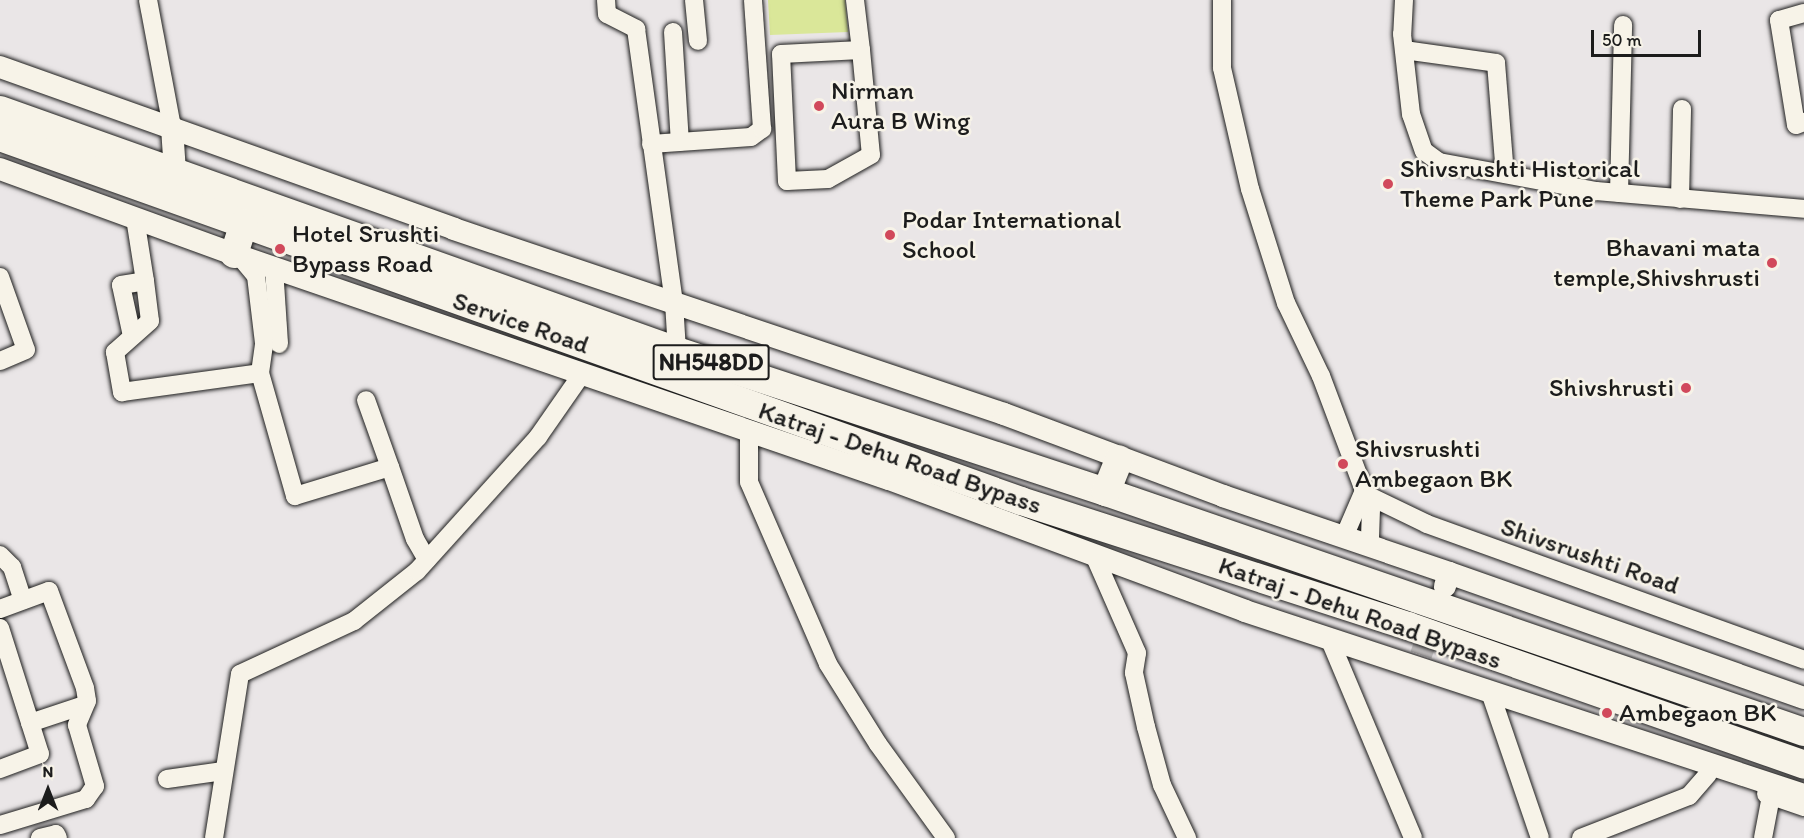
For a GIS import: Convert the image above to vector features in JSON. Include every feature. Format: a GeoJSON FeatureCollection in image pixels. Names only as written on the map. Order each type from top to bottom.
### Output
{"type":"FeatureCollection","features":[{"type":"Feature","properties":{"kind":"highway","name":"Katraj - Dehu Road Bypass"},"geometry":{"type":"LineString","coordinates":[[0,110],[677,351],[1106,492],[1804,732]]}},
{"type":"Feature","properties":{"kind":"highway","name":"Katraj - Dehu Road Bypass"},"geometry":{"type":"LineString","coordinates":[[0,137],[1021,501],[1408,626],[1804,765]]}},
{"type":"Feature","properties":{"kind":"highway"},"geometry":{"type":"LineString","coordinates":[[236,255],[244,225]]}},
{"type":"Feature","properties":{"kind":"highway"},"geometry":{"type":"LineString","coordinates":[[1106,492],[1119,459]]}},
{"type":"Feature","properties":{"kind":"street"},"geometry":{"type":"LineString","coordinates":[[148,0],[172,127],[175,172]]}},
{"type":"Feature","properties":{"kind":"street"},"geometry":{"type":"LineString","coordinates":[[606,0],[607,14],[636,29],[674,302],[677,351]]}},
{"type":"Feature","properties":{"kind":"street"},"geometry":{"type":"LineString","coordinates":[[694,0],[698,41]]}},
{"type":"Feature","properties":{"kind":"street"},"geometry":{"type":"LineString","coordinates":[[651,144],[751,136],[762,129],[753,0]]}},
{"type":"Feature","properties":{"kind":"street"},"geometry":{"type":"LineString","coordinates":[[855,0],[859,30],[861,50],[871,155],[828,179],[787,181],[781,54],[861,50]]}},
{"type":"Feature","properties":{"kind":"street"},"geometry":{"type":"LineString","coordinates":[[1222,0],[1222,68],[1250,189],[1286,303],[1321,376],[1363,493],[1371,508],[1370,546]]}},
{"type":"Feature","properties":{"kind":"street"},"geometry":{"type":"LineString","coordinates":[[1404,0],[1404,50],[1411,114],[1424,151],[1439,162],[1619,193],[1804,209]]}},
{"type":"Feature","properties":{"kind":"street"},"geometry":{"type":"LineString","coordinates":[[1804,13],[1779,20],[1796,125],[1804,122]]}},
{"type":"Feature","properties":{"kind":"street"},"geometry":{"type":"LineString","coordinates":[[1619,193],[1623,25]]}},
{"type":"Feature","properties":{"kind":"street"},"geometry":{"type":"LineString","coordinates":[[672,32],[680,142]]}},
{"type":"Feature","properties":{"kind":"street"},"geometry":{"type":"LineString","coordinates":[[1404,50],[1496,63],[1505,174]]}},
{"type":"Feature","properties":{"kind":"street"},"geometry":{"type":"LineString","coordinates":[[0,67],[454,229],[1004,414],[1119,459],[1370,546],[1447,579],[1804,698]]}},
{"type":"Feature","properties":{"kind":"street"},"geometry":{"type":"LineString","coordinates":[[1680,199],[1682,110]]}},
{"type":"Feature","properties":{"kind":"street","name":"Service Road"},"geometry":{"type":"LineString","coordinates":[[0,169],[236,255],[889,479],[1094,555]]}},
{"type":"Feature","properties":{"kind":"street"},"geometry":{"type":"LineString","coordinates":[[135,218],[145,281],[121,285],[132,336],[115,352],[122,392],[260,373]]}},
{"type":"Feature","properties":{"kind":"street"},"geometry":{"type":"LineString","coordinates":[[236,255],[256,276],[264,343],[260,373],[295,496],[390,466]]}},
{"type":"Feature","properties":{"kind":"street"},"geometry":{"type":"LineString","coordinates":[[274,268],[279,344]]}},
{"type":"Feature","properties":{"kind":"street"},"geometry":{"type":"LineString","coordinates":[[0,277],[26,350],[0,361]]}},
{"type":"Feature","properties":{"kind":"street"},"geometry":{"type":"LineString","coordinates":[[214,838],[240,674],[354,621],[427,560],[538,437],[582,374]]}},
{"type":"Feature","properties":{"kind":"street"},"geometry":{"type":"LineString","coordinates":[[366,400],[415,539],[427,560]]}},
{"type":"Feature","properties":{"kind":"street"},"geometry":{"type":"LineString","coordinates":[[749,431],[749,482],[828,664],[878,744],[946,838]]}},
{"type":"Feature","properties":{"kind":"street"},"geometry":{"type":"LineString","coordinates":[[1344,537],[1363,493]]}},
{"type":"Feature","properties":{"kind":"street","name":"Shivsrushti Road"},"geometry":{"type":"LineString","coordinates":[[1363,493],[1427,524],[1804,660]]}},
{"type":"Feature","properties":{"kind":"street"},"geometry":{"type":"LineString","coordinates":[[0,555],[12,567],[23,600]]}},
{"type":"Feature","properties":{"kind":"street"},"geometry":{"type":"LineString","coordinates":[[1094,555],[1329,638],[1419,661],[1490,692],[1804,795]]}},
{"type":"Feature","properties":{"kind":"street"},"geometry":{"type":"LineString","coordinates":[[1094,555],[1137,653],[1134,673],[1146,727],[1162,785],[1187,838]]}},
{"type":"Feature","properties":{"kind":"street"},"geometry":{"type":"LineString","coordinates":[[0,609],[49,591],[85,688],[84,705],[77,725],[95,786],[93,793],[86,799],[0,825]]}},
{"type":"Feature","properties":{"kind":"street"},"geometry":{"type":"LineString","coordinates":[[0,628],[40,754],[0,769]]}},
{"type":"Feature","properties":{"kind":"street"},"geometry":{"type":"LineString","coordinates":[[1329,638],[1413,838]]}},
{"type":"Feature","properties":{"kind":"street"},"geometry":{"type":"LineString","coordinates":[[1490,692],[1540,838]]}},
{"type":"Feature","properties":{"kind":"street"},"geometry":{"type":"LineString","coordinates":[[30,723],[84,705]]}},
{"type":"Feature","properties":{"kind":"street"},"geometry":{"type":"LineString","coordinates":[[1643,741],[1650,753],[1804,807]]}},
{"type":"Feature","properties":{"kind":"street"},"geometry":{"type":"LineString","coordinates":[[166,779],[223,771]]}},
{"type":"Feature","properties":{"kind":"street"},"geometry":{"type":"LineString","coordinates":[[1581,838],[1689,796],[1708,774]]}},
{"type":"Feature","properties":{"kind":"street"},"geometry":{"type":"LineString","coordinates":[[1763,838],[1771,796]]}},
{"type":"Feature","properties":{"kind":"street"},"geometry":{"type":"LineString","coordinates":[[40,838],[56,834],[58,838]]}},
{"type":"Feature","properties":{"kind":"green space"},"geometry":{"type":"Polygon","coordinates":[[[768,0],[845,0],[848,32],[770,35],[768,0]]]}},
{"type":"Feature","properties":{"kind":"tunnel"},"geometry":{"type":"LineString","coordinates":[[1421,655],[1434,617]]}},
{"type":"Feature","properties":{"kind":"place","name":"Nirman Aura B Wing"},"geometry":{"type":"Point","coordinates":[819,106]}},
{"type":"Feature","properties":{"kind":"place","name":"Shivsrushti Historical Theme Park Pune"},"geometry":{"type":"Point","coordinates":[1388,184]}},
{"type":"Feature","properties":{"kind":"place","name":"Podar International School"},"geometry":{"type":"Point","coordinates":[890,235]}},
{"type":"Feature","properties":{"kind":"place","name":"Hotel Srushti Bypass Road"},"geometry":{"type":"Point","coordinates":[280,249]}},
{"type":"Feature","properties":{"kind":"place","name":"Bhavani mata temple,Shivshrusti"},"geometry":{"type":"Point","coordinates":[1772,263]}},
{"type":"Feature","properties":{"kind":"place","name":"Shivshrusti"},"geometry":{"type":"Point","coordinates":[1686,388]}},
{"type":"Feature","properties":{"kind":"place","name":"Shivsrushti Ambegaon BK"},"geometry":{"type":"Point","coordinates":[1343,464]}},
{"type":"Feature","properties":{"kind":"place","name":"Ambegaon BK"},"geometry":{"type":"Point","coordinates":[1607,713]}}]}
